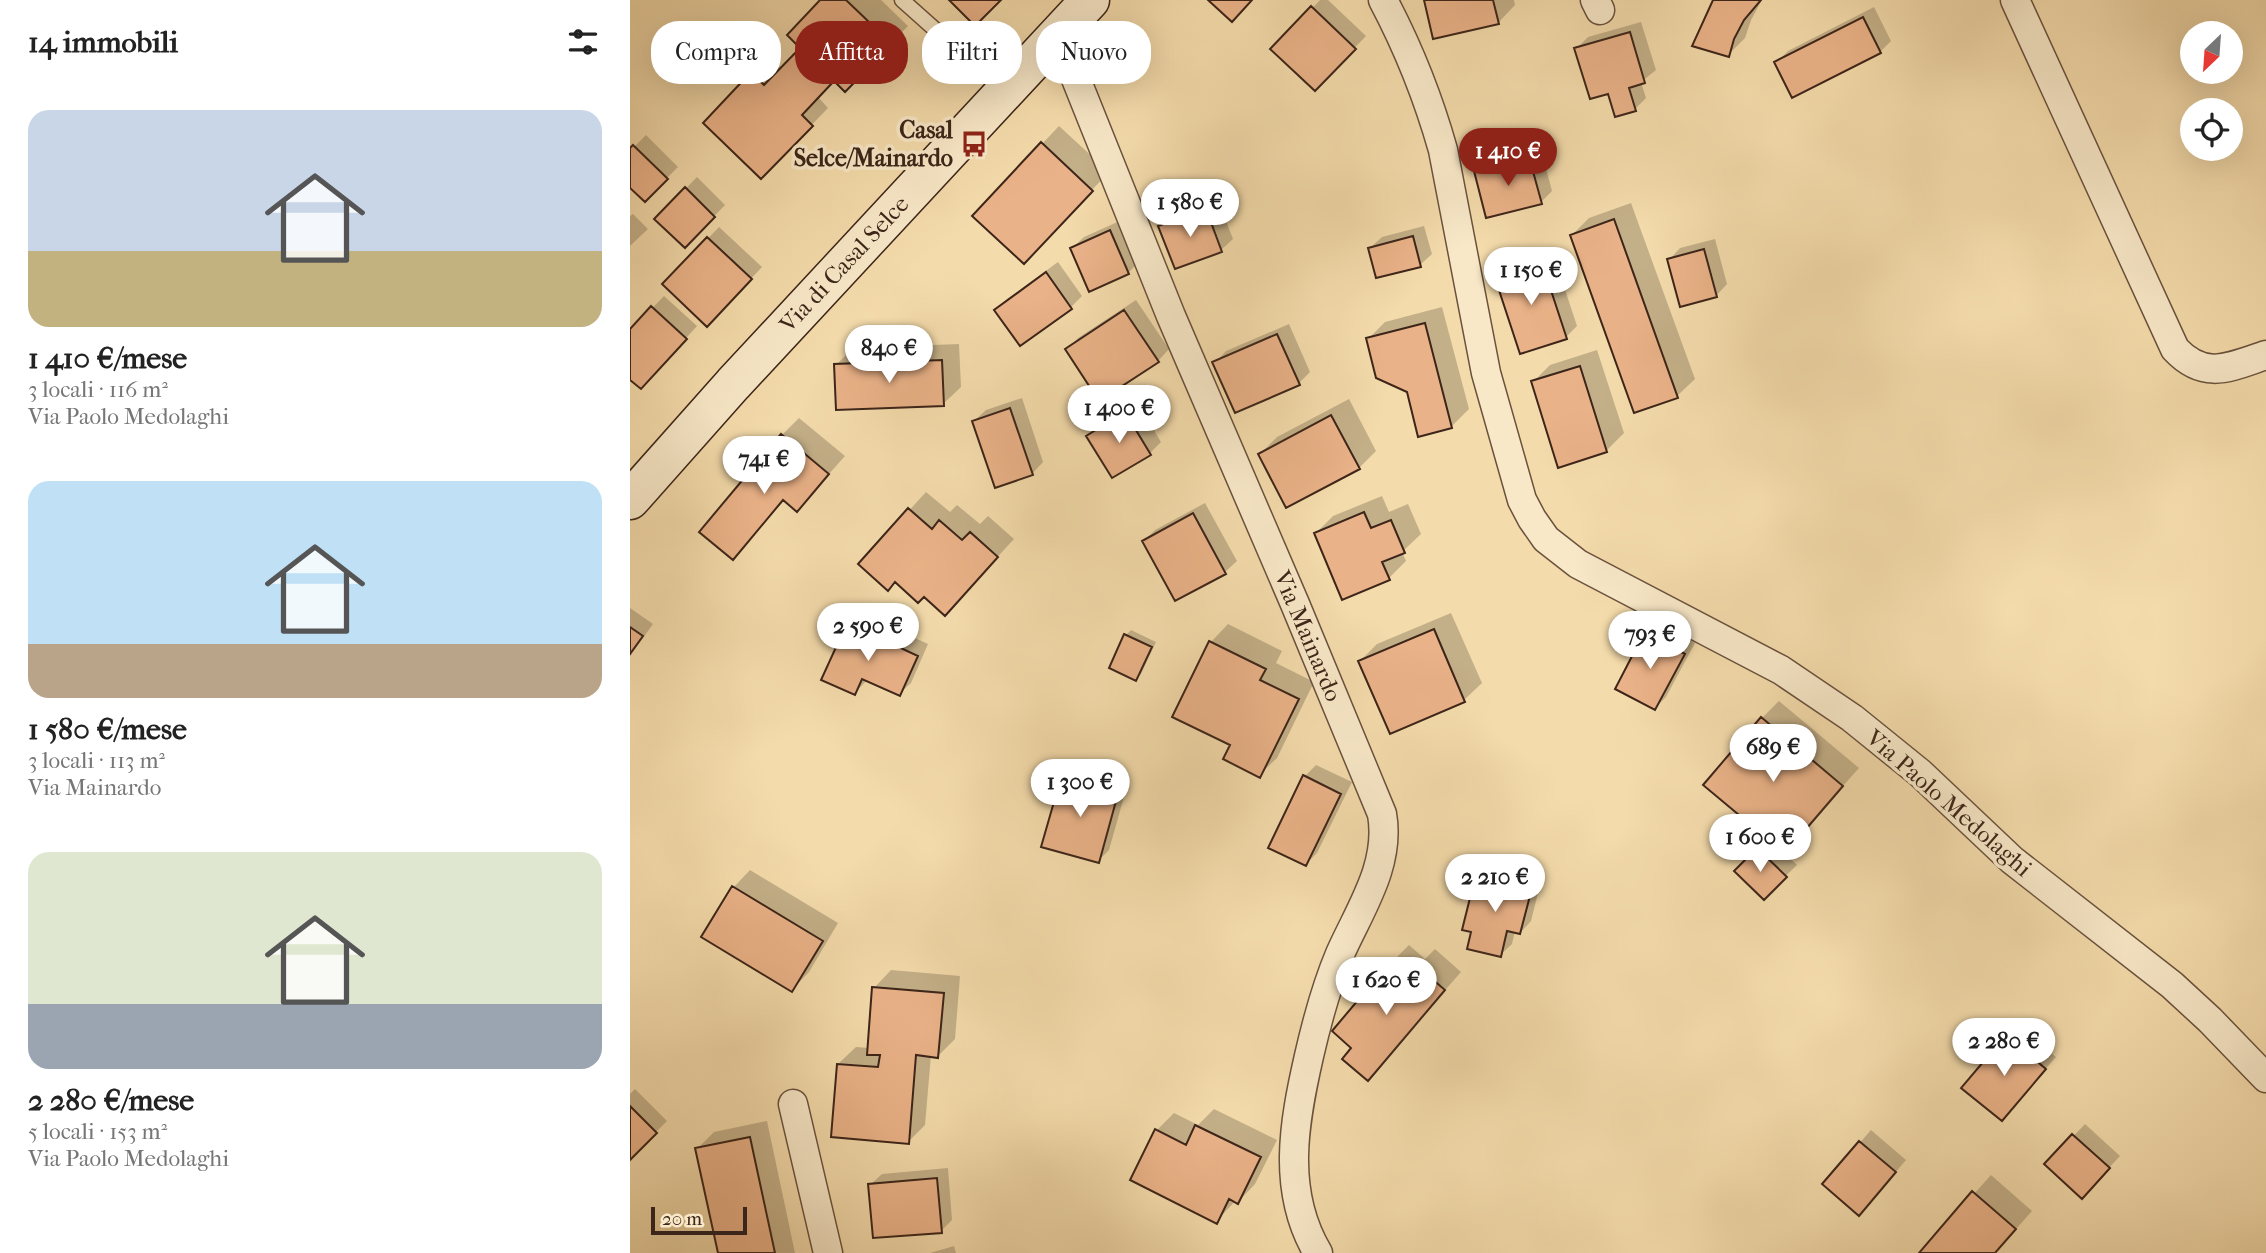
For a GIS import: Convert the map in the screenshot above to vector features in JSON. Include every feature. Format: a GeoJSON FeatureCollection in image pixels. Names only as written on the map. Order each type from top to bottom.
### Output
{"type":"FeatureCollection","features":[{"type":"Feature","properties":{"kind":"main road","name":"Via di Casal Selce"},"geometry":{"type":"LineString","coordinates":[[1070,21],[1090,0]]}},
{"type":"Feature","properties":{"kind":"main road","name":"Via di Casal Selce"},"geometry":{"type":"LineString","coordinates":[[630,500],[733,384],[1036,58]]}},
{"type":"Feature","properties":{"kind":"street","name":"Via Paolo Medolaghi"},"geometry":{"type":"LineString","coordinates":[[1383,0],[1414,62],[1434,117],[1443,150],[1486,373],[1522,500],[1546,539],[1578,564],[1749,652],[1797,680],[1852,718],[1920,773],[2012,860],[2172,985],[2266,1078]]}},
{"type":"Feature","properties":{"kind":"street"},"geometry":{"type":"LineString","coordinates":[[2015,0],[2175,349],[2193,364],[2212,369],[2221,369],[2266,355]]}},
{"type":"Feature","properties":{"kind":"street","name":"Via Mainardo"},"geometry":{"type":"LineString","coordinates":[[1078,84],[1171,316],[1382,814],[1385,835],[1379,866],[1327,988],[1296,1114],[1293,1150],[1297,1198],[1308,1233],[1318,1253]]}},
{"type":"Feature","properties":{"kind":"street"},"geometry":{"type":"LineString","coordinates":[[793,1104],[828,1253]]}},
{"type":"Feature","properties":{"kind":"lane"},"geometry":{"type":"LineString","coordinates":[[902,0],[1005,92]]}},
{"type":"Feature","properties":{"kind":"building"},"geometry":{"type":"Polygon","coordinates":[[[820,0],[846,0],[868,21],[800,21],[820,0]]]}},
{"type":"Feature","properties":{"kind":"building"},"geometry":{"type":"Polygon","coordinates":[[[949,0],[1001,0],[980,21],[970,21],[949,0]]]}},
{"type":"Feature","properties":{"kind":"building"},"geometry":{"type":"Polygon","coordinates":[[[1208,0],[1252,0],[1232,22],[1208,0]]]}},
{"type":"Feature","properties":{"kind":"building"},"geometry":{"type":"Polygon","coordinates":[[[1424,0],[1493,0],[1499,24],[1433,39],[1424,0]]]}},
{"type":"Feature","properties":{"kind":"building"},"geometry":{"type":"Polygon","coordinates":[[[1713,0],[1761,0],[1744,20],[1734,39],[1729,57],[1692,46],[1713,0]]]}},
{"type":"Feature","properties":{"kind":"building"},"geometry":{"type":"Polygon","coordinates":[[[1311,6],[1356,49],[1315,91],[1270,49],[1311,6]]]}},
{"type":"Feature","properties":{"kind":"building"},"geometry":{"type":"Polygon","coordinates":[[[1863,17],[1881,53],[1792,98],[1774,62],[1863,17]]]}},
{"type":"Feature","properties":{"kind":"building"},"geometry":{"type":"Polygon","coordinates":[[[795,27],[795,43],[787,35],[795,27]]]}},
{"type":"Feature","properties":{"kind":"building"},"geometry":{"type":"Polygon","coordinates":[[[1630,32],[1645,83],[1629,88],[1636,111],[1615,117],[1608,94],[1590,99],[1574,48],[1630,32]]]}},
{"type":"Feature","properties":{"kind":"building"},"geometry":{"type":"Polygon","coordinates":[[[795,53],[795,84],[831,84],[802,115],[813,126],[761,179],[703,123],[740,84],[781,84],[781,68],[795,53]]]}},
{"type":"Feature","properties":{"kind":"building"},"geometry":{"type":"Polygon","coordinates":[[[837,84],[853,84],[845,92],[837,84]]]}},
{"type":"Feature","properties":{"kind":"building"},"geometry":{"type":"Polygon","coordinates":[[[1041,142],[1093,191],[1024,264],[972,216],[1041,142]]]}},
{"type":"Feature","properties":{"kind":"building"},"geometry":{"type":"Polygon","coordinates":[[[633,145],[668,179],[645,202],[630,188],[630,148],[633,145]]]}},
{"type":"Feature","properties":{"kind":"building"},"geometry":{"type":"Polygon","coordinates":[[[1529,157],[1542,204],[1486,218],[1474,171],[1529,157]]]}},
{"type":"Feature","properties":{"kind":"building"},"geometry":{"type":"Polygon","coordinates":[[[685,187],[715,217],[685,248],[654,219],[685,187]]]}},
{"type":"Feature","properties":{"kind":"building"},"geometry":{"type":"Polygon","coordinates":[[[1206,209],[1222,252],[1175,269],[1158,226],[1206,209]]]}},
{"type":"Feature","properties":{"kind":"building"},"geometry":{"type":"Polygon","coordinates":[[[1614,219],[1678,398],[1634,413],[1570,235],[1614,219]]]}},
{"type":"Feature","properties":{"kind":"building"},"geometry":{"type":"Polygon","coordinates":[[[1110,230],[1129,274],[1089,292],[1070,248],[1110,230]]]}},
{"type":"Feature","properties":{"kind":"building"},"geometry":{"type":"Polygon","coordinates":[[[1413,236],[1421,267],[1376,278],[1368,248],[1413,236]]]}},
{"type":"Feature","properties":{"kind":"building"},"geometry":{"type":"Polygon","coordinates":[[[707,237],[752,279],[707,327],[662,284],[707,237]]]}},
{"type":"Feature","properties":{"kind":"building"},"geometry":{"type":"Polygon","coordinates":[[[1704,249],[1717,297],[1680,307],[1667,259],[1704,249]]]}},
{"type":"Feature","properties":{"kind":"building"},"geometry":{"type":"Polygon","coordinates":[[[1541,260],[1567,339],[1520,354],[1494,275],[1541,260]]]}},
{"type":"Feature","properties":{"kind":"building"},"geometry":{"type":"Polygon","coordinates":[[[1046,272],[1072,309],[1020,346],[994,310],[1046,272]]]}},
{"type":"Feature","properties":{"kind":"building"},"geometry":{"type":"Polygon","coordinates":[[[651,306],[687,339],[641,389],[630,380],[630,329],[651,306]]]}},
{"type":"Feature","properties":{"kind":"building"},"geometry":{"type":"Polygon","coordinates":[[[1124,310],[1159,362],[1099,401],[1065,349],[1124,310]]]}},
{"type":"Feature","properties":{"kind":"building"},"geometry":{"type":"Polygon","coordinates":[[[1425,323],[1452,428],[1418,437],[1407,392],[1376,378],[1366,338],[1425,323]]]}},
{"type":"Feature","properties":{"kind":"building"},"geometry":{"type":"Polygon","coordinates":[[[1277,334],[1300,385],[1235,413],[1212,362],[1277,334]]]}},
{"type":"Feature","properties":{"kind":"building"},"geometry":{"type":"Polygon","coordinates":[[[942,360],[944,406],[836,410],[834,364],[942,360]]]}},
{"type":"Feature","properties":{"kind":"building"},"geometry":{"type":"Polygon","coordinates":[[[1580,366],[1607,452],[1558,468],[1531,381],[1580,366]]]}},
{"type":"Feature","properties":{"kind":"building"},"geometry":{"type":"Polygon","coordinates":[[[1010,408],[1033,475],[995,488],[972,421],[1010,408]]]}},
{"type":"Feature","properties":{"kind":"building"},"geometry":{"type":"Polygon","coordinates":[[[1125,412],[1151,455],[1112,478],[1086,436],[1125,412]]]}},
{"type":"Feature","properties":{"kind":"building"},"geometry":{"type":"Polygon","coordinates":[[[1331,415],[1360,469],[1286,508],[1258,454],[1331,415]]]}},
{"type":"Feature","properties":{"kind":"building"},"geometry":{"type":"Polygon","coordinates":[[[781,434],[829,474],[797,512],[783,500],[733,560],[699,532],[781,434]]]}},
{"type":"Feature","properties":{"kind":"building"},"geometry":{"type":"Polygon","coordinates":[[[908,508],[932,529],[939,520],[962,540],[970,532],[998,557],[945,616],[924,597],[918,603],[895,582],[888,591],[858,564],[908,508]]]}},
{"type":"Feature","properties":{"kind":"building"},"geometry":{"type":"Polygon","coordinates":[[[1364,512],[1371,528],[1391,520],[1405,553],[1382,562],[1390,580],[1342,600],[1314,533],[1364,512]]]}},
{"type":"Feature","properties":{"kind":"building"},"geometry":{"type":"Polygon","coordinates":[[[1193,513],[1226,574],[1175,601],[1142,541],[1193,513]]]}},
{"type":"Feature","properties":{"kind":"building"},"geometry":{"type":"Polygon","coordinates":[[[847,623],[918,656],[900,696],[862,679],[855,695],[821,680],[847,623]]]}},
{"type":"Feature","properties":{"kind":"building"},"geometry":{"type":"Polygon","coordinates":[[[630,627],[643,636],[630,654],[630,627]]]}},
{"type":"Feature","properties":{"kind":"building"},"geometry":{"type":"Polygon","coordinates":[[[1434,629],[1465,702],[1390,734],[1358,661],[1434,629]]]}},
{"type":"Feature","properties":{"kind":"building"},"geometry":{"type":"Polygon","coordinates":[[[1644,633],[1685,654],[1655,710],[1615,689],[1644,633]]]}},
{"type":"Feature","properties":{"kind":"building"},"geometry":{"type":"Polygon","coordinates":[[[1124,634],[1152,647],[1136,681],[1109,668],[1124,634]]]}},
{"type":"Feature","properties":{"kind":"building"},"geometry":{"type":"Polygon","coordinates":[[[1209,641],[1266,669],[1260,680],[1299,699],[1260,778],[1223,759],[1230,745],[1172,717],[1209,641]]]}},
{"type":"Feature","properties":{"kind":"building"},"geometry":{"type":"Polygon","coordinates":[[[1761,717],[1843,786],[1794,843],[1778,830],[1769,840],[1703,785],[1761,717]]]}},
{"type":"Feature","properties":{"kind":"building"},"geometry":{"type":"Polygon","coordinates":[[[1062,774],[1119,790],[1099,863],[1041,847],[1062,774]]]}},
{"type":"Feature","properties":{"kind":"building"},"geometry":{"type":"Polygon","coordinates":[[[1303,775],[1341,794],[1306,866],[1268,848],[1303,775]]]}},
{"type":"Feature","properties":{"kind":"building"},"geometry":{"type":"Polygon","coordinates":[[[1757,848],[1787,877],[1764,900],[1734,871],[1757,848]]]}},
{"type":"Feature","properties":{"kind":"building"},"geometry":{"type":"Polygon","coordinates":[[[1476,874],[1532,888],[1520,934],[1507,931],[1501,957],[1467,949],[1471,932],[1462,930],[1476,874]]]}},
{"type":"Feature","properties":{"kind":"building"},"geometry":{"type":"Polygon","coordinates":[[[732,886],[823,941],[792,992],[701,937],[732,886]]]}},
{"type":"Feature","properties":{"kind":"building"},"geometry":{"type":"Polygon","coordinates":[[[1391,961],[1407,975],[1416,965],[1445,990],[1368,1081],[1342,1059],[1351,1048],[1332,1031],[1391,961]]]}},
{"type":"Feature","properties":{"kind":"building"},"geometry":{"type":"Polygon","coordinates":[[[872,987],[944,993],[938,1058],[916,1055],[909,1144],[831,1137],[837,1064],[878,1067],[880,1055],[867,1055],[872,987]]]}},
{"type":"Feature","properties":{"kind":"building"},"geometry":{"type":"Polygon","coordinates":[[[2006,1035],[2046,1069],[2002,1121],[1961,1088],[2006,1035]]]}},
{"type":"Feature","properties":{"kind":"building"},"geometry":{"type":"Polygon","coordinates":[[[630,1106],[657,1133],[630,1160],[630,1106]]]}},
{"type":"Feature","properties":{"kind":"building"},"geometry":{"type":"Polygon","coordinates":[[[1195,1125],[1261,1157],[1238,1204],[1229,1199],[1217,1224],[1130,1180],[1155,1129],[1186,1145],[1195,1125]]]}},
{"type":"Feature","properties":{"kind":"building"},"geometry":{"type":"Polygon","coordinates":[[[2072,1134],[2110,1168],[2082,1199],[2044,1164],[2072,1134]]]}},
{"type":"Feature","properties":{"kind":"building"},"geometry":{"type":"Polygon","coordinates":[[[750,1137],[775,1253],[718,1253],[695,1148],[750,1137]]]}},
{"type":"Feature","properties":{"kind":"building"},"geometry":{"type":"Polygon","coordinates":[[[1859,1141],[1896,1172],[1859,1216],[1822,1184],[1859,1141]]]}},
{"type":"Feature","properties":{"kind":"building"},"geometry":{"type":"Polygon","coordinates":[[[937,1178],[942,1233],[873,1238],[868,1184],[937,1178]]]}},
{"type":"Feature","properties":{"kind":"building"},"geometry":{"type":"Polygon","coordinates":[[[1972,1191],[2016,1229],[1995,1253],[1919,1253],[1972,1191]]]}},
{"type":"Feature","properties":{"kind":"place","name":"Casal Selce/Mainardo"},"geometry":{"type":"Point","coordinates":[974,144]}}]}
